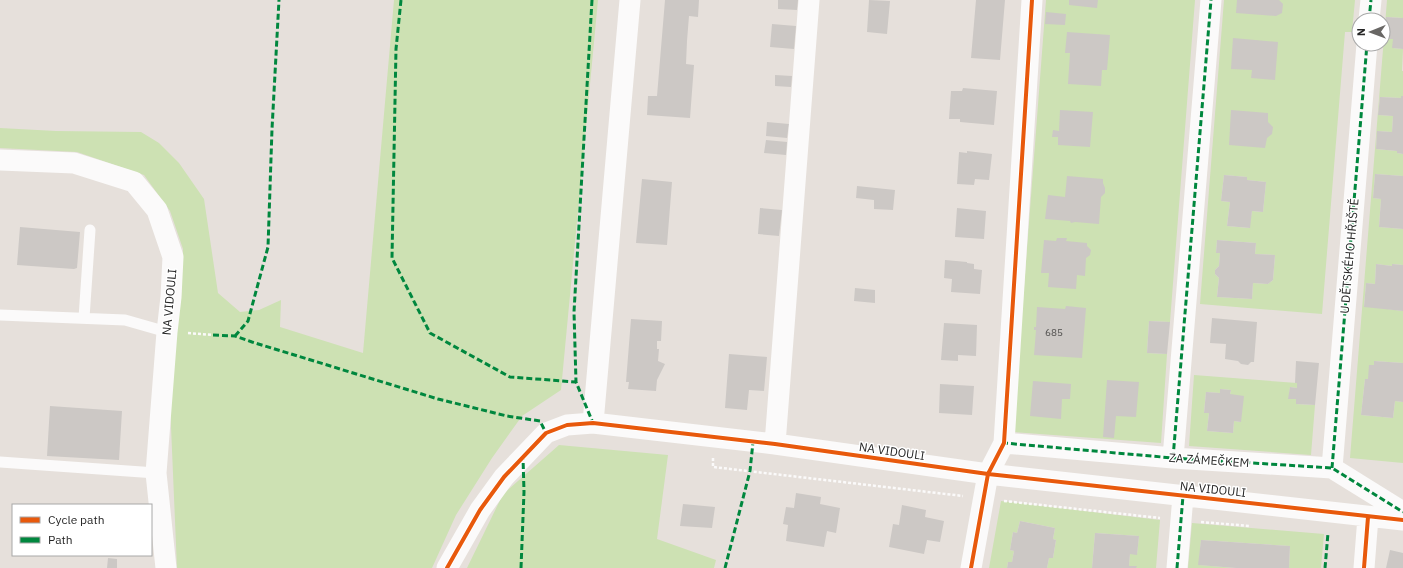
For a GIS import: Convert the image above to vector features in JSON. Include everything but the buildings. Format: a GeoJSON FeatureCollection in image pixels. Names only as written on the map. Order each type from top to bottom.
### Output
{"type":"FeatureCollection","features":[{"type":"Feature","properties":{"kind":"street"},"geometry":{"type":"LineString","coordinates":[[593,423],[630,0]]}},
{"type":"Feature","properties":{"kind":"street"},"geometry":{"type":"LineString","coordinates":[[774,444],[809,0]]}},
{"type":"Feature","properties":{"kind":"street"},"geometry":{"type":"LineString","coordinates":[[971,568],[988,474],[1004,444],[1032,0]]}},
{"type":"Feature","properties":{"kind":"street"},"geometry":{"type":"LineString","coordinates":[[1173,458],[1210,0]]}},
{"type":"Feature","properties":{"kind":"street"},"geometry":{"type":"LineString","coordinates":[[1370,12],[1371,0]]}},
{"type":"Feature","properties":{"kind":"street","name":"U DĚTSKÉHO HŘIŠTĚ"},"geometry":{"type":"LineString","coordinates":[[1332,468],[1366,52]]}},
{"type":"Feature","properties":{"kind":"street","name":"NA VIDOULI"},"geometry":{"type":"LineString","coordinates":[[0,160],[74,163],[134,182],[157,210],[173,257],[156,473],[166,568]]}},
{"type":"Feature","properties":{"kind":"street","name":"NA VIDOULI"},"geometry":{"type":"LineString","coordinates":[[447,568],[480,510],[500,482],[546,434],[567,426],[593,423],[774,444],[988,474],[1403,520]]}},
{"type":"Feature","properties":{"kind":"street","name":"ZA ZÁMEČKEM"},"geometry":{"type":"LineString","coordinates":[[1004,444],[1173,458],[1332,468],[1403,512]]}},
{"type":"Feature","properties":{"kind":"street"},"geometry":{"type":"LineString","coordinates":[[1177,568],[1183,496]]}},
{"type":"Feature","properties":{"kind":"street"},"geometry":{"type":"LineString","coordinates":[[1364,568],[1368,517]]}},
{"type":"Feature","properties":{"kind":"lane"},"geometry":{"type":"LineString","coordinates":[[84,318],[90,230]]}},
{"type":"Feature","properties":{"kind":"lane"},"geometry":{"type":"LineString","coordinates":[[0,315],[125,320],[167,332]]}},
{"type":"Feature","properties":{"kind":"lane"},"geometry":{"type":"LineString","coordinates":[[0,462],[156,473]]}},
{"type":"Feature","properties":{"kind":"green space"},"geometry":{"type":"Polygon","coordinates":[[[394,0],[598,0],[561,390],[522,416],[492,458],[456,515],[432,568],[177,568],[167,332],[181,300],[183,249],[170,211],[144,175],[77,152],[0,148],[0,128],[56,131],[141,132],[159,143],[179,163],[204,199],[218,293],[240,312],[259,310],[281,300],[280,327],[363,353],[394,0]]]}},
{"type":"Feature","properties":{"kind":"green space"},"geometry":{"type":"Polygon","coordinates":[[[1046,0],[1195,0],[1170,322],[1149,321],[1147,353],[1167,354],[1161,443],[1013,432],[1046,0]]]}},
{"type":"Feature","properties":{"kind":"green space"},"geometry":{"type":"Polygon","coordinates":[[[1224,0],[1355,0],[1354,12],[1351,12],[1351,32],[1345,32],[1322,314],[1200,304],[1224,0]],[[1224,175],[1221,201],[1230,202],[1227,226],[1249,228],[1252,211],[1263,212],[1266,182],[1247,180],[1247,177],[1224,175]],[[1217,240],[1216,253],[1220,253],[1219,266],[1215,270],[1215,274],[1219,278],[1217,297],[1252,299],[1253,283],[1268,284],[1273,280],[1275,255],[1255,254],[1256,243],[1217,240]]]}},
{"type":"Feature","properties":{"kind":"green space"},"geometry":{"type":"Polygon","coordinates":[[[1387,0],[1403,0],[1403,18],[1391,17],[1391,12],[1386,12],[1387,0]]]}},
{"type":"Feature","properties":{"kind":"green space"},"geometry":{"type":"Polygon","coordinates":[[[1391,39],[1393,39],[1393,48],[1403,49],[1403,96],[1401,96],[1401,98],[1380,97],[1378,115],[1393,116],[1392,132],[1377,131],[1376,149],[1397,151],[1397,153],[1403,154],[1403,176],[1375,174],[1373,198],[1381,199],[1379,227],[1403,229],[1403,265],[1392,264],[1392,266],[1376,264],[1375,284],[1366,283],[1364,306],[1403,311],[1403,363],[1374,361],[1374,365],[1368,379],[1365,379],[1361,415],[1393,418],[1395,401],[1403,402],[1403,463],[1350,458],[1383,52],[1391,52],[1391,39]]]}},
{"type":"Feature","properties":{"kind":"green space"},"geometry":{"type":"Polygon","coordinates":[[[1194,375],[1297,383],[1297,388],[1290,387],[1289,399],[1296,399],[1296,404],[1315,405],[1311,455],[1189,446],[1194,375]],[[1220,389],[1220,393],[1206,392],[1204,412],[1209,413],[1207,431],[1233,433],[1234,421],[1241,422],[1230,394],[1231,390],[1220,389]]]}},
{"type":"Feature","properties":{"kind":"green space"},"geometry":{"type":"Polygon","coordinates":[[[559,445],[668,455],[657,539],[716,560],[714,568],[467,568],[503,494],[559,445]]]}},
{"type":"Feature","properties":{"kind":"green space"},"geometry":{"type":"Polygon","coordinates":[[[1001,501],[1160,520],[1156,568],[1136,568],[1136,566],[1129,566],[1130,554],[1137,554],[1139,536],[1095,533],[1092,568],[1047,568],[1049,558],[1053,558],[1056,540],[1053,539],[1055,528],[1020,521],[1017,533],[1013,532],[1010,550],[1014,551],[1012,562],[1008,562],[1007,568],[989,568],[1001,501]]]}},
{"type":"Feature","properties":{"kind":"green space"},"geometry":{"type":"Polygon","coordinates":[[[1192,523],[1324,534],[1321,568],[1289,568],[1290,546],[1201,540],[1199,565],[1236,568],[1188,568],[1192,523]]]}},
{"type":"Feature","properties":{"kind":"marked path"},"geometry":{"type":"LineString","coordinates":[[235,336],[248,321],[268,247],[272,129],[279,0]]}},
{"type":"Feature","properties":{"kind":"marked path"},"geometry":{"type":"LineString","coordinates":[[401,0],[396,49],[392,258],[430,333],[510,377],[576,382]]}},
{"type":"Feature","properties":{"kind":"marked path"},"geometry":{"type":"LineString","coordinates":[[592,0],[574,312],[576,382],[593,423]]}},
{"type":"Feature","properties":{"kind":"marked path"},"geometry":{"type":"LineString","coordinates":[[1173,458],[1211,0]]}},
{"type":"Feature","properties":{"kind":"marked path"},"geometry":{"type":"LineString","coordinates":[[1370,12],[1371,0]]}},
{"type":"Feature","properties":{"kind":"marked path"},"geometry":{"type":"LineString","coordinates":[[1332,468],[1366,52]]}},
{"type":"Feature","properties":{"kind":"marked path"},"geometry":{"type":"LineString","coordinates":[[213,335],[235,336],[438,399],[507,416],[540,421],[546,433]]}},
{"type":"Feature","properties":{"kind":"marked path"},"geometry":{"type":"LineString","coordinates":[[1004,441],[1004,443],[1173,458],[1332,468],[1403,512]]}},
{"type":"Feature","properties":{"kind":"marked path"},"geometry":{"type":"LineString","coordinates":[[725,568],[750,471],[753,442]]}},
{"type":"Feature","properties":{"kind":"marked path"},"geometry":{"type":"LineString","coordinates":[[521,568],[524,492],[523,457]]}},
{"type":"Feature","properties":{"kind":"marked path"},"geometry":{"type":"LineString","coordinates":[[1177,568],[1183,496]]}},
{"type":"Feature","properties":{"kind":"marked path"},"geometry":{"type":"LineString","coordinates":[[1325,568],[1328,533]]}},
{"type":"Feature","properties":{"kind":"cycle path"},"geometry":{"type":"LineString","coordinates":[[971,568],[988,474],[1004,443],[1032,0]]}},
{"type":"Feature","properties":{"kind":"cycle path"},"geometry":{"type":"LineString","coordinates":[[447,568],[480,510],[504,477],[546,433],[567,425],[593,423],[775,444],[988,474],[1403,520]]}},
{"type":"Feature","properties":{"kind":"cycle path"},"geometry":{"type":"LineString","coordinates":[[1364,568],[1368,517]]}}]}
